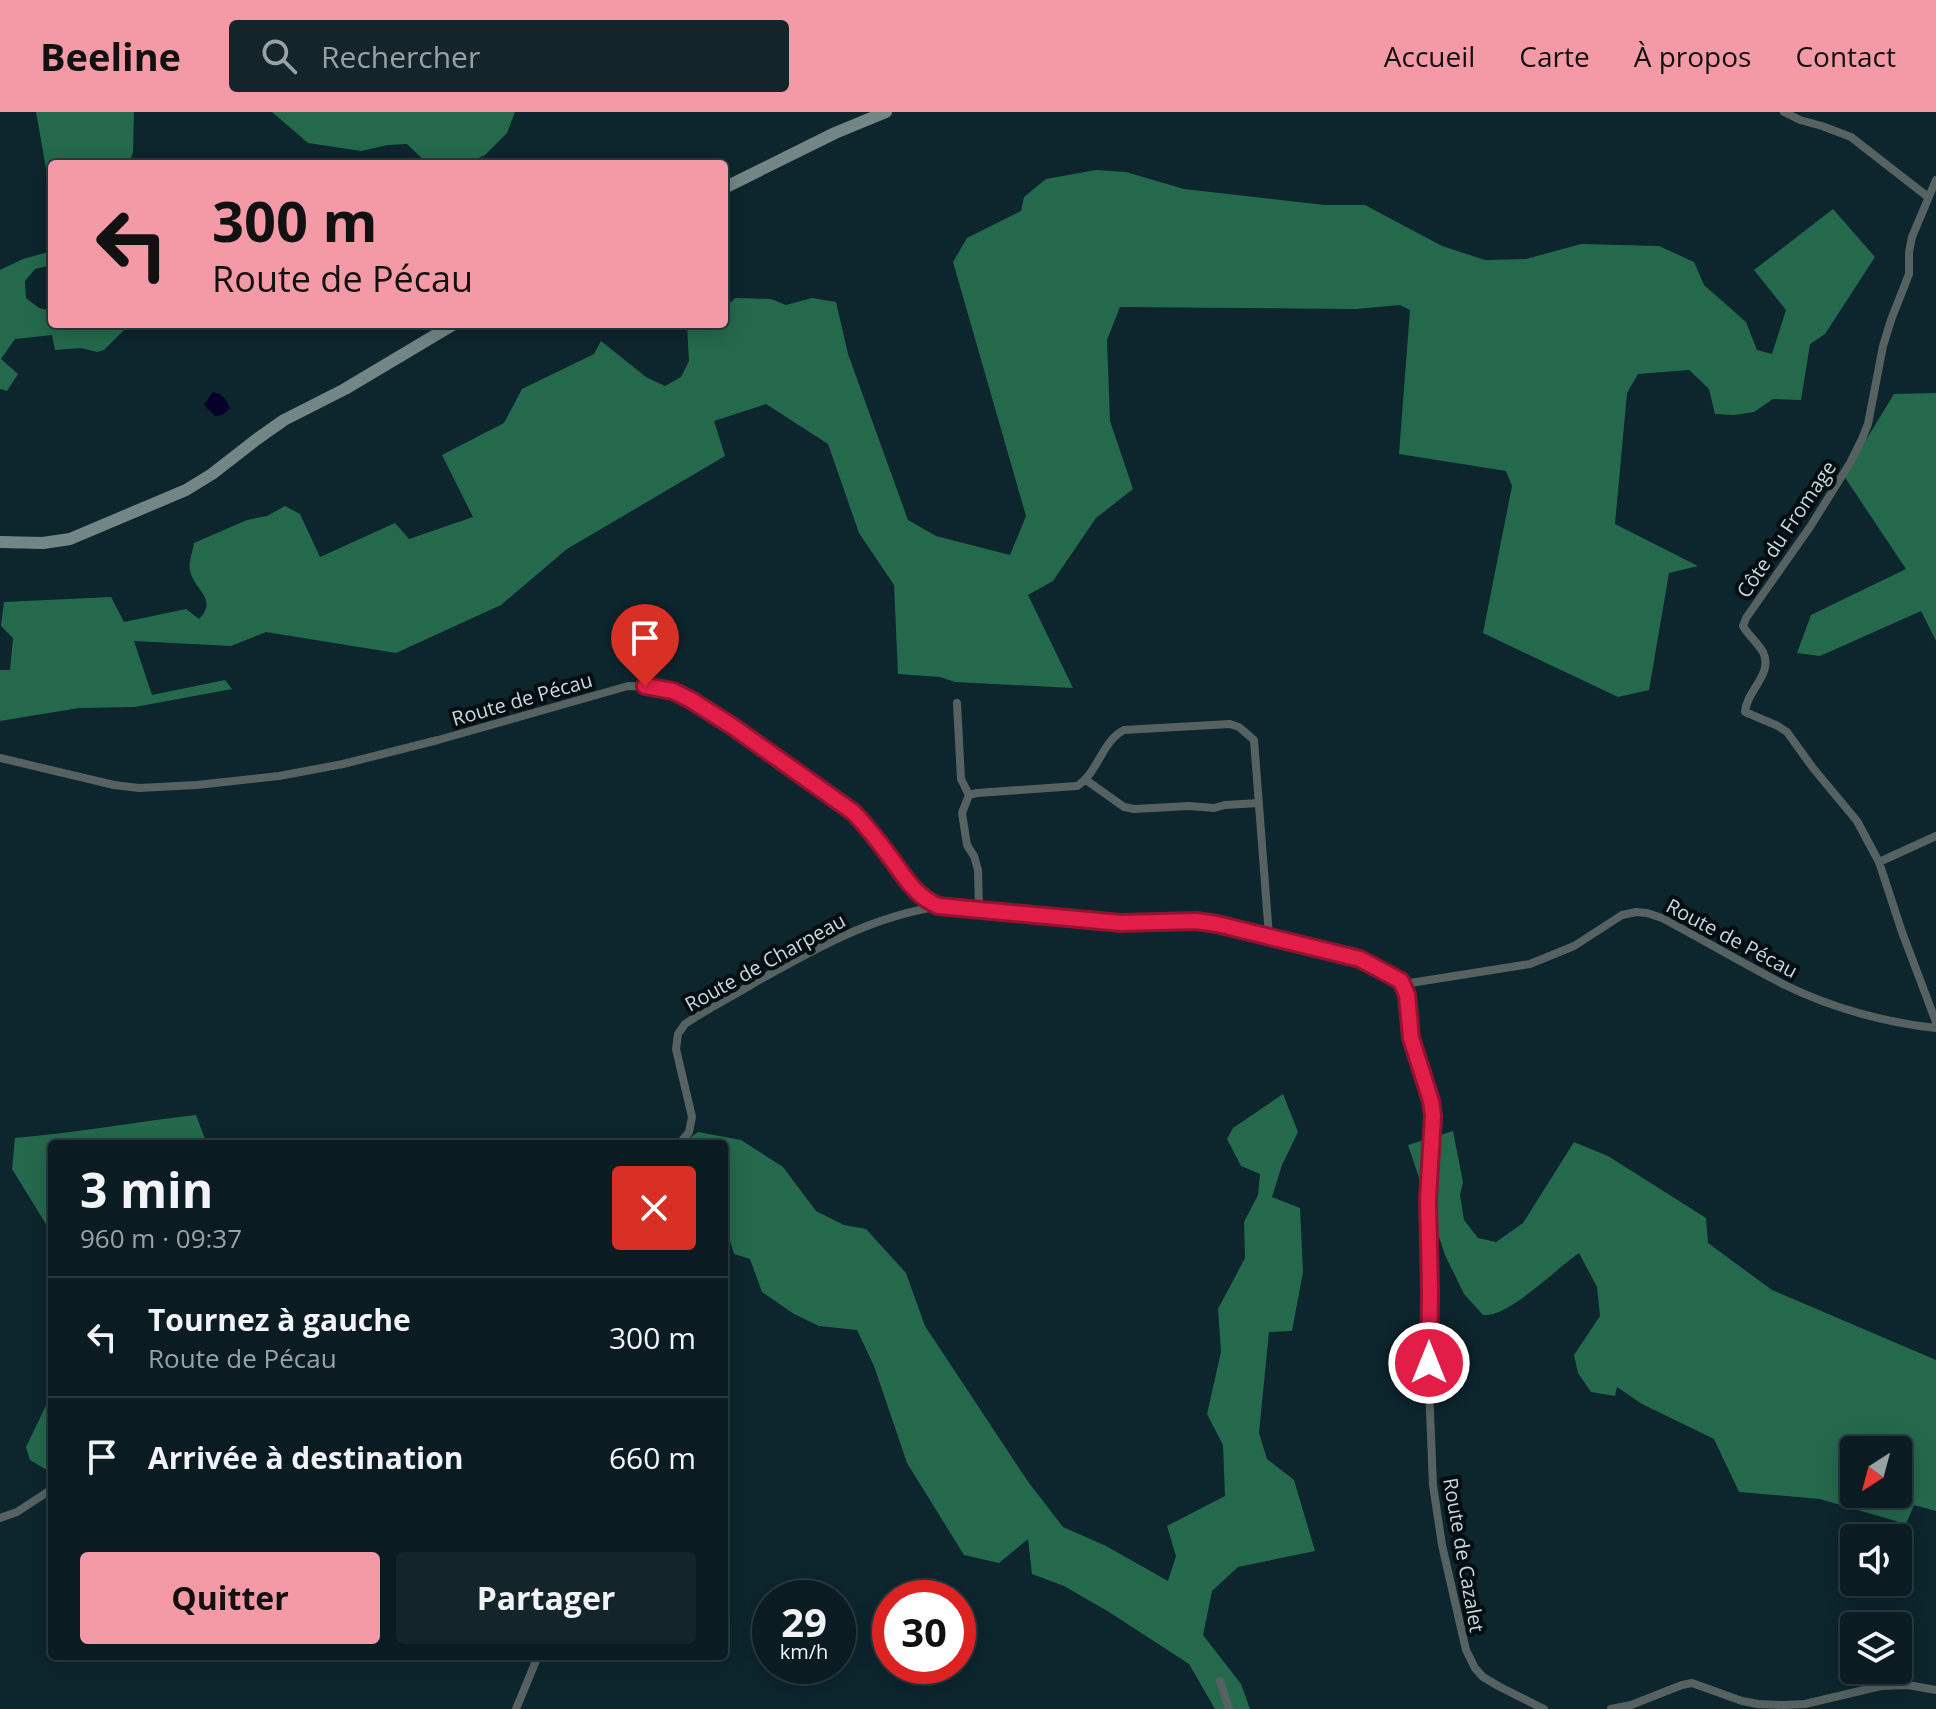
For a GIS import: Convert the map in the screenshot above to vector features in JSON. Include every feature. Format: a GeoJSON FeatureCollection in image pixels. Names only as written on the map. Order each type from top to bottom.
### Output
{"type":"FeatureCollection","features":[{"type":"Feature","properties":{"kind":"street"},"geometry":{"type":"LineString","coordinates":[[1784,112],[1851,137],[1928,197]]}},
{"type":"Feature","properties":{"kind":"street"},"geometry":{"type":"LineString","coordinates":[[728,186],[880,113]]}},
{"type":"Feature","properties":{"kind":"street","name":"Côte du Fromage"},"geometry":{"type":"LineString","coordinates":[[1936,180],[1912,237],[1909,274],[1887,333],[1862,439],[1850,463],[1744,620],[1743,626],[1763,653],[1766,664],[1747,701],[1745,712],[1787,732],[1852,813],[1879,862],[1936,1022]]}},
{"type":"Feature","properties":{"kind":"street"},"geometry":{"type":"LineString","coordinates":[[0,542],[43,543],[70,539],[186,490],[284,420],[345,389],[447,328]]}},
{"type":"Feature","properties":{"kind":"street","name":"Route de Pécau"},"geometry":{"type":"LineString","coordinates":[[0,758],[139,788],[264,777],[343,764],[628,686],[645,686],[673,691],[691,700],[853,812],[919,895],[938,906],[1121,923],[1196,921],[1217,924],[1360,959],[1404,984],[1530,964],[1574,946],[1622,915],[1641,912],[1662,918],[1789,987],[1818,999],[1896,1023],[1936,1028]]}},
{"type":"Feature","properties":{"kind":"street"},"geometry":{"type":"LineString","coordinates":[[957,703],[961,779],[969,795],[962,813],[967,845],[978,870],[979,911]]}},
{"type":"Feature","properties":{"kind":"street"},"geometry":{"type":"LineString","coordinates":[[969,795],[1077,786],[1086,780],[1117,734],[1127,729],[1230,724],[1239,727],[1254,740],[1269,936]]}},
{"type":"Feature","properties":{"kind":"street"},"geometry":{"type":"LineString","coordinates":[[1086,780],[1124,807],[1134,809],[1214,808],[1259,803]]}},
{"type":"Feature","properties":{"kind":"street"},"geometry":{"type":"LineString","coordinates":[[1879,862],[1936,836]]}},
{"type":"Feature","properties":{"kind":"street"},"geometry":{"type":"LineString","coordinates":[[913,910],[919,895]]}},
{"type":"Feature","properties":{"kind":"street","name":"Route de Charpeau"},"geometry":{"type":"LineString","coordinates":[[682,1140],[689,1132],[692,1117],[676,1049],[678,1034],[685,1024],[797,958],[854,931],[913,910],[938,906]]}},
{"type":"Feature","properties":{"kind":"street","name":"Route de Cazalet"},"geometry":{"type":"LineString","coordinates":[[1404,984],[1411,1038],[1433,1116],[1428,1199],[1429,1387],[1433,1485],[1442,1545],[1466,1650],[1475,1668],[1483,1677],[1544,1709]]}},
{"type":"Feature","properties":{"kind":"street"},"geometry":{"type":"LineString","coordinates":[[0,1518],[17,1512],[48,1492]]}},
{"type":"Feature","properties":{"kind":"street"},"geometry":{"type":"LineString","coordinates":[[516,1709],[536,1660]]}},
{"type":"Feature","properties":{"kind":"street"},"geometry":{"type":"LineString","coordinates":[[1220,1681],[1229,1709]]}},
{"type":"Feature","properties":{"kind":"street"},"geometry":{"type":"LineString","coordinates":[[1611,1709],[1692,1683],[1742,1701],[1783,1705],[1805,1704],[1881,1686],[1908,1685],[1936,1690]]}},
{"type":"Feature","properties":{"kind":"green space"},"geometry":{"type":"Polygon","coordinates":[[[36,112],[134,112],[130,160],[48,160],[48,180],[36,112]]]}},
{"type":"Feature","properties":{"kind":"green space"},"geometry":{"type":"Polygon","coordinates":[[[272,112],[515,112],[507,133],[485,155],[474,160],[424,160],[407,144],[361,151],[308,143],[272,112]]]}},
{"type":"Feature","properties":{"kind":"green space"},"geometry":{"type":"Polygon","coordinates":[[[1096,170],[1126,172],[1184,189],[1324,205],[1365,205],[1442,246],[1485,260],[1526,259],[1581,244],[1659,246],[1694,262],[1704,285],[1746,322],[1757,350],[1772,354],[1786,310],[1754,270],[1833,209],[1875,257],[1825,334],[1810,344],[1801,400],[1773,399],[1754,412],[1715,414],[1709,389],[1689,370],[1638,374],[1627,393],[1615,524],[1698,566],[1669,573],[1649,690],[1618,697],[1483,633],[1512,486],[1506,471],[1399,454],[1410,310],[1400,305],[1356,309],[1120,307],[1107,340],[1110,421],[1133,489],[1096,518],[1053,581],[1028,595],[1073,688],[955,682],[940,677],[898,674],[894,585],[859,533],[828,444],[766,404],[714,421],[725,456],[567,549],[501,605],[396,653],[266,632],[231,646],[134,641],[152,695],[225,680],[232,689],[135,707],[79,708],[0,721],[0,670],[10,670],[13,638],[1,626],[4,602],[111,597],[124,622],[186,609],[199,619],[206,600],[190,570],[194,543],[247,520],[267,516],[285,506],[300,514],[320,557],[395,523],[409,539],[473,517],[442,455],[504,423],[522,389],[594,354],[601,341],[646,377],[665,386],[681,377],[689,361],[687,328],[728,328],[728,305],[735,298],[771,299],[786,305],[812,298],[836,302],[848,354],[908,520],[936,536],[1010,555],[1026,516],[953,262],[967,238],[1021,211],[1024,197],[1046,179],[1096,170]]]}},
{"type":"Feature","properties":{"kind":"green space"},"geometry":{"type":"Polygon","coordinates":[[[48,252],[48,266],[35,269],[25,281],[26,298],[39,308],[48,310],[48,328],[126,328],[104,350],[97,352],[81,348],[55,350],[52,335],[15,339],[1,359],[18,374],[7,391],[0,389],[0,270],[48,252]]]}},
{"type":"Feature","properties":{"kind":"green space"},"geometry":{"type":"Polygon","coordinates":[[[1936,393],[1936,641],[1921,611],[1820,656],[1797,653],[1811,615],[1906,569],[1844,476],[1894,394],[1936,393]]]}},
{"type":"Feature","properties":{"kind":"green space"},"geometry":{"type":"Polygon","coordinates":[[[1283,1094],[1298,1132],[1282,1165],[1272,1197],[1300,1208],[1303,1272],[1292,1331],[1269,1332],[1259,1433],[1267,1459],[1294,1480],[1315,1551],[1238,1567],[1212,1591],[1203,1635],[1241,1684],[1250,1709],[1215,1709],[1189,1664],[1064,1586],[1032,1574],[1028,1539],[999,1563],[964,1555],[907,1463],[874,1366],[857,1330],[819,1326],[794,1314],[762,1292],[750,1259],[734,1254],[728,1234],[728,1140],[687,1140],[698,1132],[741,1140],[783,1167],[816,1211],[844,1225],[866,1229],[906,1273],[925,1326],[1029,1483],[1063,1527],[1106,1546],[1168,1581],[1176,1556],[1167,1526],[1225,1496],[1223,1445],[1207,1414],[1221,1352],[1218,1309],[1245,1258],[1244,1222],[1258,1195],[1260,1174],[1241,1166],[1227,1139],[1233,1128],[1283,1094]]]}},
{"type":"Feature","properties":{"kind":"green space"},"geometry":{"type":"Polygon","coordinates":[[[196,1115],[205,1140],[48,1140],[48,1226],[12,1169],[15,1138],[196,1115]]]}},
{"type":"Feature","properties":{"kind":"green space"},"geometry":{"type":"Polygon","coordinates":[[[1453,1131],[1463,1182],[1460,1195],[1464,1220],[1478,1238],[1496,1242],[1523,1223],[1574,1142],[1608,1156],[1706,1218],[1708,1243],[1772,1290],[1936,1360],[1936,1511],[1914,1505],[1906,1524],[1851,1508],[1912,1508],[1912,1436],[1840,1436],[1840,1505],[1820,1499],[1739,1492],[1714,1439],[1642,1404],[1617,1387],[1615,1396],[1591,1392],[1578,1373],[1574,1355],[1600,1316],[1597,1287],[1579,1253],[1519,1301],[1493,1314],[1483,1315],[1464,1294],[1445,1255],[1408,1145],[1453,1131]]]}},
{"type":"Feature","properties":{"kind":"green space"},"geometry":{"type":"Polygon","coordinates":[[[48,1401],[48,1471],[30,1460],[26,1447],[48,1401]]]}},
{"type":"Feature","properties":{"kind":"shaded area"},"geometry":{"type":"Polygon","coordinates":[[[213,392],[223,397],[230,408],[222,415],[215,416],[204,405],[213,392]]]}},
{"type":"Feature","properties":{"kind":"route"},"geometry":{"type":"LineString","coordinates":[[645,686],[673,691],[691,700],[853,812],[927,902],[979,911],[1121,923],[1196,921],[1217,924],[1360,959],[1401,981],[1407,995],[1415,1056],[1433,1116],[1428,1199],[1429,1363]]}}]}
